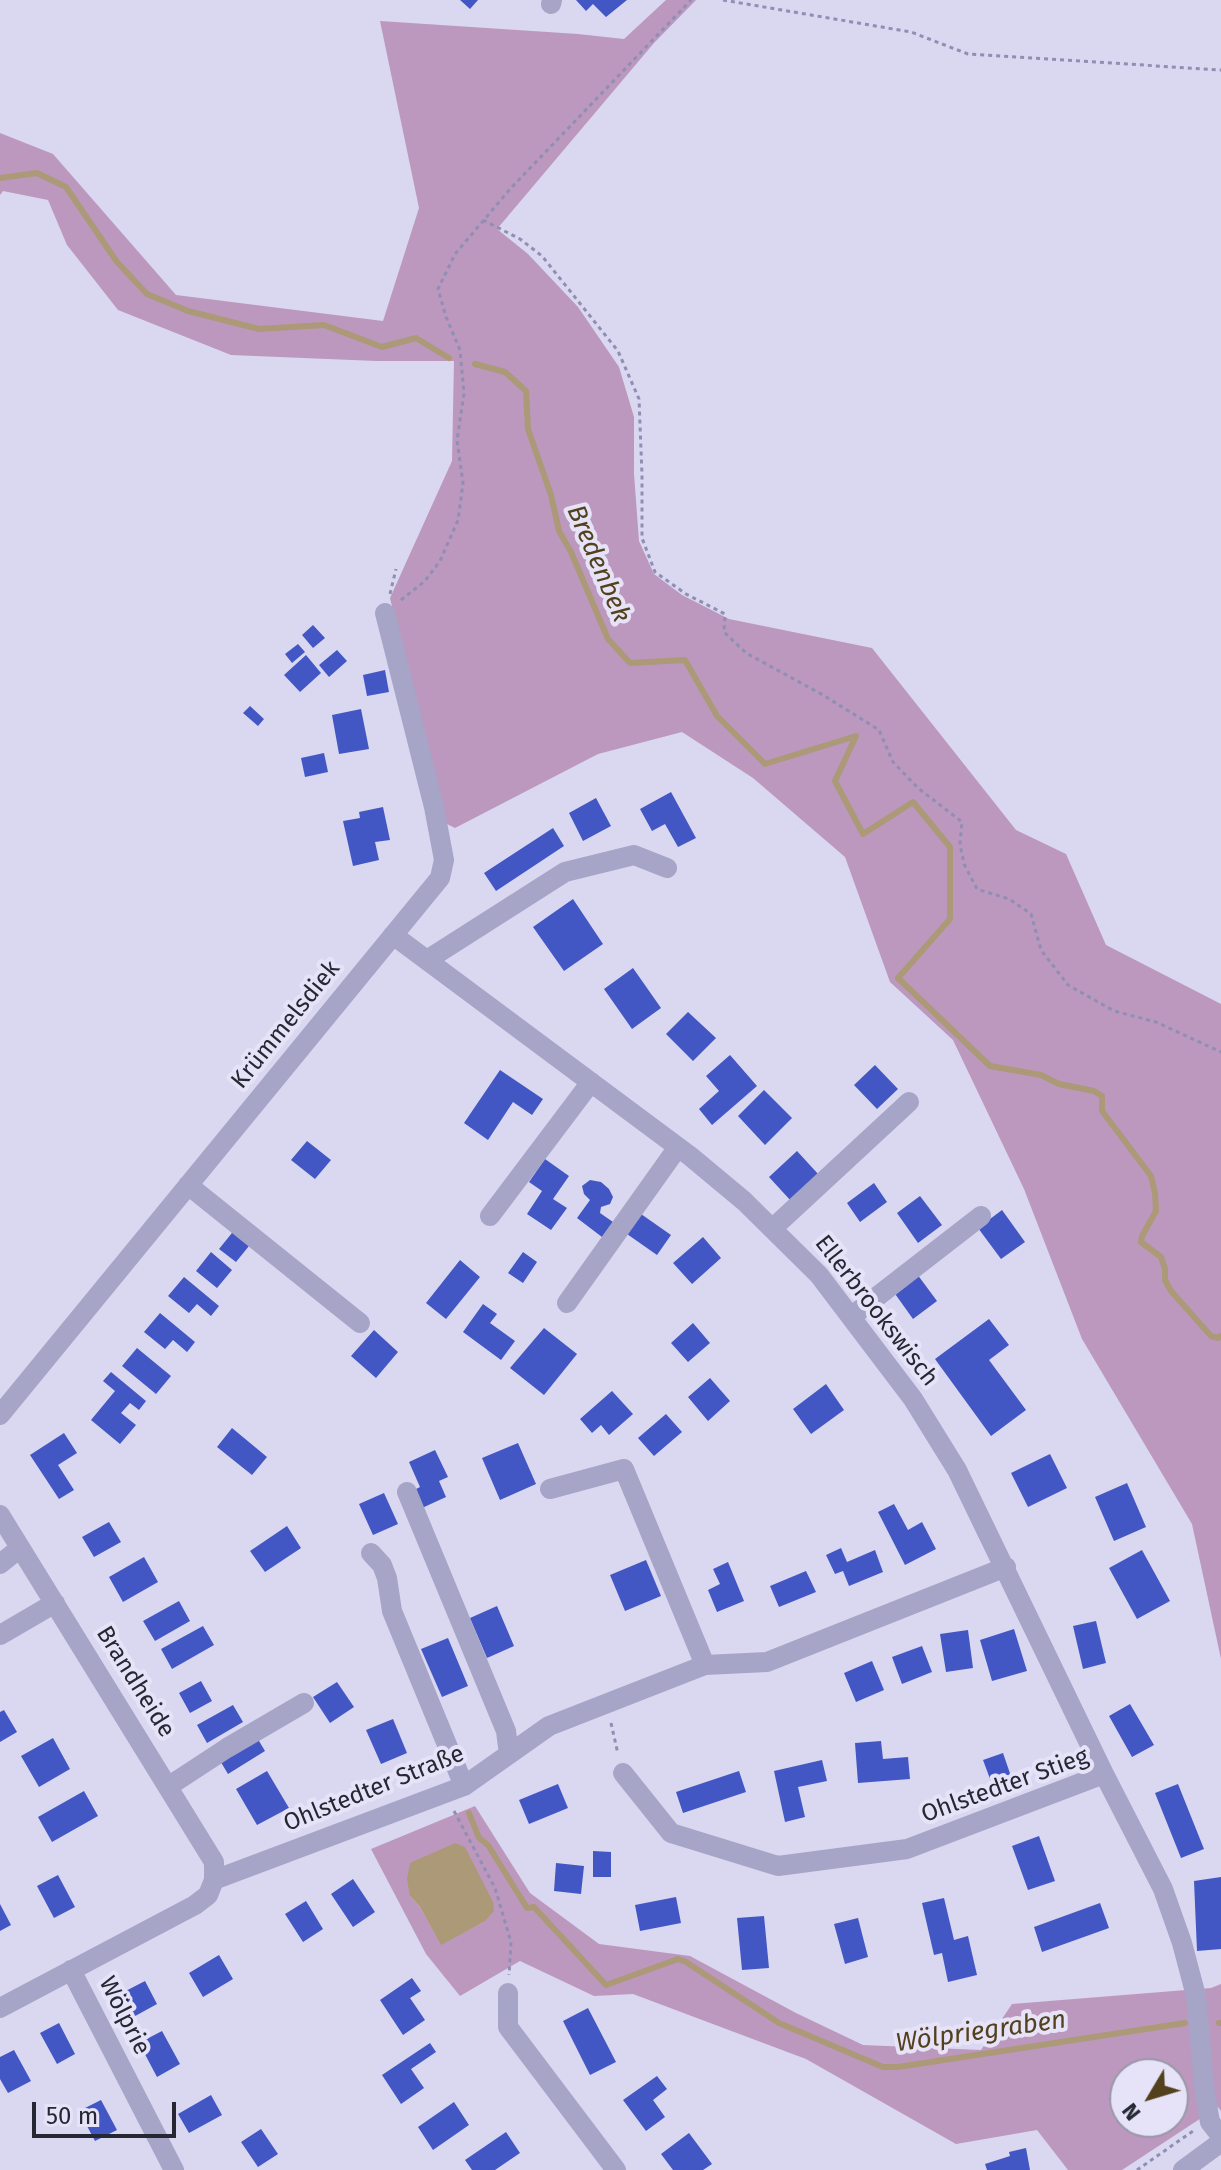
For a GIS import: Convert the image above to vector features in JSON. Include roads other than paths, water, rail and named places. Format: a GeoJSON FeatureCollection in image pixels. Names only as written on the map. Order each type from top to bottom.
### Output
{"type":"FeatureCollection","features":[{"type":"Feature","properties":{"kind":"street","name":"Krümmelsdiek"},"geometry":{"type":"LineString","coordinates":[[0,1415],[440,878],[444,860],[434,807],[385,613]]}},
{"type":"Feature","properties":{"kind":"street"},"geometry":{"type":"LineString","coordinates":[[427,960],[565,872],[634,855],[667,868]]}},
{"type":"Feature","properties":{"kind":"street","name":"Ellerbrookswisch"},"geometry":{"type":"LineString","coordinates":[[393,935],[678,1147],[744,1201],[819,1275],[913,1399],[957,1470],[1104,1774]]}},
{"type":"Feature","properties":{"kind":"street"},"geometry":{"type":"LineString","coordinates":[[490,1216],[591,1082]]}},
{"type":"Feature","properties":{"kind":"street"},"geometry":{"type":"LineString","coordinates":[[773,1228],[909,1102]]}},
{"type":"Feature","properties":{"kind":"street"},"geometry":{"type":"LineString","coordinates":[[567,1303],[678,1147]]}},
{"type":"Feature","properties":{"kind":"street"},"geometry":{"type":"LineString","coordinates":[[188,1185],[360,1323]]}},
{"type":"Feature","properties":{"kind":"street"},"geometry":{"type":"LineString","coordinates":[[852,1316],[981,1216]]}},
{"type":"Feature","properties":{"kind":"street"},"geometry":{"type":"LineString","coordinates":[[550,1489],[624,1469],[705,1665]]}},
{"type":"Feature","properties":{"kind":"street"},"geometry":{"type":"LineString","coordinates":[[407,1492],[506,1731],[509,1754]]}},
{"type":"Feature","properties":{"kind":"street","name":"Brandheide"},"geometry":{"type":"LineString","coordinates":[[0,1515],[214,1862],[214,1880]]}},
{"type":"Feature","properties":{"kind":"street"},"geometry":{"type":"LineString","coordinates":[[0,1564],[20,1548]]}},
{"type":"Feature","properties":{"kind":"street"},"geometry":{"type":"LineString","coordinates":[[371,1553],[382,1565],[387,1578],[392,1611],[455,1790]]}},
{"type":"Feature","properties":{"kind":"street","name":"Ohlstedter Straße"},"geometry":{"type":"LineString","coordinates":[[0,2008],[195,1905],[208,1895],[214,1880],[455,1790],[549,1726],[705,1665],[767,1662],[1006,1567]]}},
{"type":"Feature","properties":{"kind":"street"},"geometry":{"type":"LineString","coordinates":[[0,1635],[55,1603]]}},
{"type":"Feature","properties":{"kind":"street"},"geometry":{"type":"LineString","coordinates":[[169,1786],[304,1703]]}},
{"type":"Feature","properties":{"kind":"street","name":"Ohlstedter Stieg"},"geometry":{"type":"LineString","coordinates":[[623,1773],[671,1833],[778,1866],[907,1849],[1104,1774],[1163,1889],[1182,1943],[1196,1996],[1205,2094],[1217,2133]]}},
{"type":"Feature","properties":{"kind":"street","name":"Wölprie"},"geometry":{"type":"LineString","coordinates":[[71,1970],[174,2170]]}},
{"type":"Feature","properties":{"kind":"street"},"geometry":{"type":"LineString","coordinates":[[508,1993],[508,2027],[616,2170]]}},
{"type":"Feature","properties":{"kind":"street"},"geometry":{"type":"LineString","coordinates":[[1183,2170],[1217,2133]]}},
{"type":"Feature","properties":{"kind":"waterway","name":"Bredenbek"},"geometry":{"type":"LineString","coordinates":[[0,178],[37,173],[66,187],[117,262],[147,294],[188,311],[259,329],[324,325],[382,347],[416,338],[449,358]]}},
{"type":"Feature","properties":{"kind":"waterway","name":"Bredenbek"},"geometry":{"type":"LineString","coordinates":[[475,364],[505,372],[526,391],[528,429],[551,495],[559,531],[608,639],[630,663],[685,660],[717,716],[765,764],[856,736],[835,781],[863,834],[913,802],[950,847],[950,919],[898,978],[990,1066],[1041,1075],[1059,1084],[1094,1091],[1102,1096],[1102,1111],[1151,1176],[1156,1211],[1141,1242],[1161,1257],[1165,1280],[1171,1291],[1211,1336],[1221,1336]]}},
{"type":"Feature","properties":{"kind":"waterway","name":"Wölpriegraben"},"geometry":{"type":"LineString","coordinates":[[469,1813],[479,1838],[488,1845],[527,1908],[534,1907],[606,1985],[678,1959],[779,2023],[883,2067],[1185,2023]]}}]}
